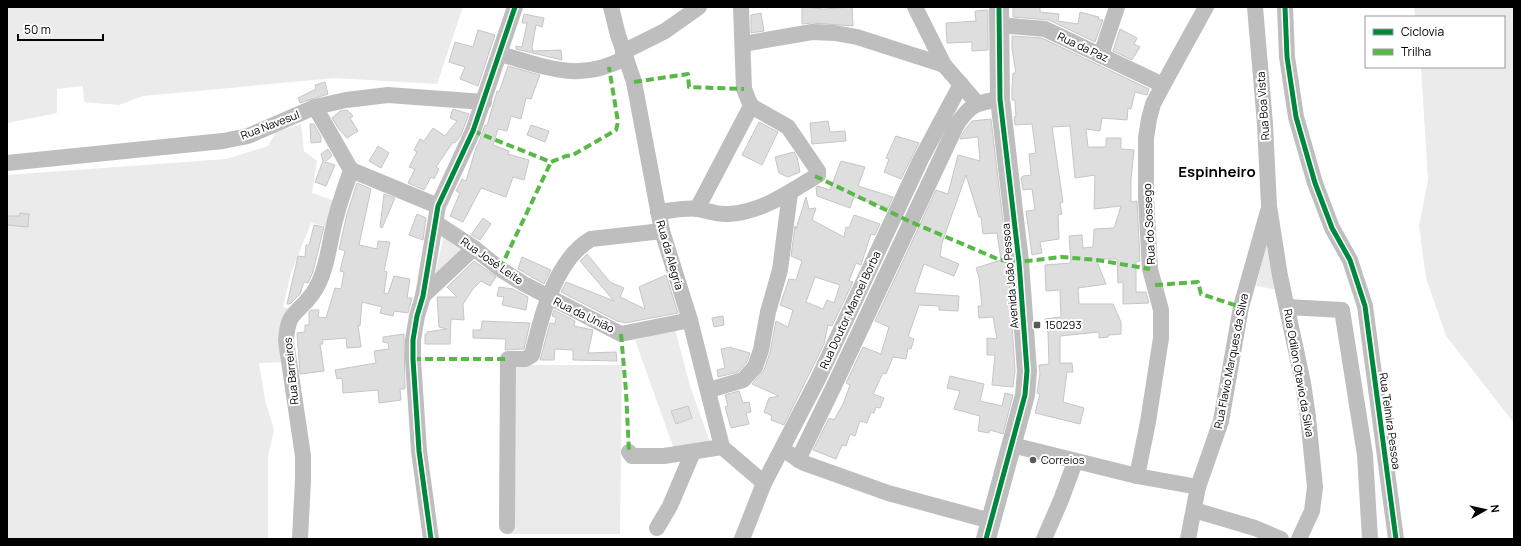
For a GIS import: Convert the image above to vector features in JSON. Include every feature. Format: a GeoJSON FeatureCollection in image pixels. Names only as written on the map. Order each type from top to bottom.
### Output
{"type":"FeatureCollection","features":[{"type":"Feature","properties":{"kind":"main road","name":"Avenida João Pessoa"},"geometry":{"type":"LineString","coordinates":[[988,530],[1025,395],[1026,344],[1017,238],[1000,99],[999,16]]}},
{"type":"Feature","properties":{"kind":"street"},"geometry":{"type":"LineString","coordinates":[[431,539],[419,451],[413,359],[416,322],[423,296],[438,206],[473,132],[515,7]]}},
{"type":"Feature","properties":{"kind":"street","name":"Rua da Alegria"},"geometry":{"type":"LineString","coordinates":[[611,7],[624,55],[634,82],[662,232],[690,320],[709,390],[722,447]]}},
{"type":"Feature","properties":{"kind":"street"},"geometry":{"type":"LineString","coordinates":[[500,54],[561,71],[582,72],[609,67],[624,55],[665,31],[699,7]]}},
{"type":"Feature","properties":{"kind":"street"},"geometry":{"type":"LineString","coordinates":[[658,212],[697,209],[711,214],[728,214],[764,206],[790,193],[818,175],[818,171],[788,127],[751,106],[744,89],[741,7]]}},
{"type":"Feature","properties":{"kind":"street"},"geometry":{"type":"LineString","coordinates":[[915,7],[944,65],[977,103],[1000,99]]}},
{"type":"Feature","properties":{"kind":"street"},"geometry":{"type":"LineString","coordinates":[[1101,55],[1117,7]]}},
{"type":"Feature","properties":{"kind":"street","name":"Rua do Sossego"},"geometry":{"type":"LineString","coordinates":[[1137,476],[1148,422],[1161,338],[1161,310],[1150,269],[1146,198],[1146,138],[1153,104],[1206,7]]}},
{"type":"Feature","properties":{"kind":"street","name":"Rua Boa Vista"},"geometry":{"type":"LineString","coordinates":[[1255,7],[1265,124],[1269,206]]}},
{"type":"Feature","properties":{"kind":"street","name":"Rua Telmira Pessoa"},"geometry":{"type":"LineString","coordinates":[[1285,7],[1287,57],[1296,117],[1315,183],[1332,228],[1350,260],[1365,306],[1396,539]]}},
{"type":"Feature","properties":{"kind":"street","name":"Rua da Paz"},"geometry":{"type":"LineString","coordinates":[[999,16],[1045,29],[1163,85]]}},
{"type":"Feature","properties":{"kind":"street"},"geometry":{"type":"LineString","coordinates":[[743,44],[812,32],[835,33],[857,37],[944,65]]}},
{"type":"Feature","properties":{"kind":"street","name":"Rua Doutor Manoel Borba"},"geometry":{"type":"LineString","coordinates":[[742,539],[764,483],[818,379],[845,318],[921,159],[961,84]]}},
{"type":"Feature","properties":{"kind":"street","name":"Rua Navesul"},"geometry":{"type":"LineString","coordinates":[[7,163],[223,141],[248,136],[315,107],[346,100],[388,95],[484,102]]}},
{"type":"Feature","properties":{"kind":"street","name":"Rua Doutor Manoel Borba"},"geometry":{"type":"LineString","coordinates":[[798,460],[864,324],[956,126],[967,111],[977,103]]}},
{"type":"Feature","properties":{"kind":"street"},"geometry":{"type":"LineString","coordinates":[[697,209],[751,106]]}},
{"type":"Feature","properties":{"kind":"street"},"geometry":{"type":"LineString","coordinates":[[315,107],[351,170],[438,206]]}},
{"type":"Feature","properties":{"kind":"street","name":"Rua Barreiros"},"geometry":{"type":"LineString","coordinates":[[300,539],[303,456],[286,341],[287,326],[292,314],[314,292],[322,274],[336,216],[351,170]]}},
{"type":"Feature","properties":{"kind":"street"},"geometry":{"type":"LineString","coordinates":[[709,390],[743,380],[755,367],[762,350],[768,312],[780,270],[790,193]]}},
{"type":"Feature","properties":{"kind":"street","name":"Rua Odilon Otavio da Silva"},"geometry":{"type":"LineString","coordinates":[[1269,206],[1280,276],[1308,417],[1315,488],[1312,511],[1299,539]]}},
{"type":"Feature","properties":{"kind":"street","name":"Rua Flavio Marques da Silva"},"geometry":{"type":"LineString","coordinates":[[1188,539],[1198,487],[1221,421],[1241,307],[1269,206]]}},
{"type":"Feature","properties":{"kind":"street","name":"Rua José Leite"},"geometry":{"type":"LineString","coordinates":[[436,223],[474,248],[500,269],[549,298]]}},
{"type":"Feature","properties":{"kind":"street"},"geometry":{"type":"LineString","coordinates":[[506,526],[508,359],[526,359],[532,355],[542,314],[549,298],[575,251],[591,239],[662,232]]}},
{"type":"Feature","properties":{"kind":"street"},"geometry":{"type":"LineString","coordinates":[[423,296],[474,248]]}},
{"type":"Feature","properties":{"kind":"street"},"geometry":{"type":"LineString","coordinates":[[875,256],[892,263]]}},
{"type":"Feature","properties":{"kind":"street","name":"Rua da União"},"geometry":{"type":"LineString","coordinates":[[549,298],[621,334],[690,320]]}},
{"type":"Feature","properties":{"kind":"street"},"geometry":{"type":"LineString","coordinates":[[1287,307],[1342,310],[1365,306]]}},
{"type":"Feature","properties":{"kind":"street"},"geometry":{"type":"LineString","coordinates":[[1342,310],[1365,454],[1370,539]]}},
{"type":"Feature","properties":{"kind":"street"},"geometry":{"type":"LineString","coordinates":[[845,318],[864,324]]}},
{"type":"Feature","properties":{"kind":"street"},"geometry":{"type":"LineString","coordinates":[[818,379],[834,386]]}},
{"type":"Feature","properties":{"kind":"street"},"geometry":{"type":"LineString","coordinates":[[1012,445],[1075,462],[1137,476],[1198,487]]}},
{"type":"Feature","properties":{"kind":"street"},"geometry":{"type":"LineString","coordinates":[[629,452],[632,456],[664,456],[722,447],[764,483]]}},
{"type":"Feature","properties":{"kind":"street"},"geometry":{"type":"LineString","coordinates":[[783,449],[798,460],[988,530]]}},
{"type":"Feature","properties":{"kind":"street"},"geometry":{"type":"LineString","coordinates":[[657,528],[670,506],[693,452]]}},
{"type":"Feature","properties":{"kind":"street"},"geometry":{"type":"LineString","coordinates":[[1044,539],[1061,500],[1075,462]]}},
{"type":"Feature","properties":{"kind":"street"},"geometry":{"type":"LineString","coordinates":[[1194,510],[1255,528],[1281,539]]}},
{"type":"Feature","properties":{"kind":"shaded area"},"geometry":{"type":"Polygon","coordinates":[[[7,7],[463,7],[437,84],[335,78],[143,96],[119,105],[84,102],[83,86],[57,89],[57,113],[7,123],[7,7]]]}},
{"type":"Feature","properties":{"kind":"shaded area"},"geometry":{"type":"Polygon","coordinates":[[[1414,7],[1514,7],[1514,423],[1446,336],[1426,278],[1419,226],[1428,180],[1421,68],[1505,68],[1505,16],[1415,16],[1414,7]]]}},
{"type":"Feature","properties":{"kind":"shaded area"},"geometry":{"type":"Polygon","coordinates":[[[301,124],[304,151],[317,161],[312,193],[338,202],[333,228],[311,223],[291,273],[283,307],[294,310],[287,362],[259,363],[265,400],[274,430],[268,456],[268,539],[7,539],[7,175],[226,159],[268,146],[276,132],[301,124]]]}},
{"type":"Feature","properties":{"kind":"shaded area"},"geometry":{"type":"Polygon","coordinates":[[[1273,214],[1284,291],[1256,286],[1273,214]]]}},
{"type":"Feature","properties":{"kind":"shaded area"},"geometry":{"type":"Polygon","coordinates":[[[444,234],[466,249],[432,288],[444,234]]]}},
{"type":"Feature","properties":{"kind":"shaded area"},"geometry":{"type":"Polygon","coordinates":[[[675,329],[690,386],[710,442],[675,452],[635,340],[675,329]]]}},
{"type":"Feature","properties":{"kind":"shaded area"},"geometry":{"type":"Polygon","coordinates":[[[509,365],[622,365],[620,534],[509,534],[509,365]]]}},
{"type":"Feature","properties":{"kind":"building"},"geometry":{"type":"Polygon","coordinates":[[[802,7],[824,9],[852,7],[853,26],[812,23],[802,24],[802,7]]]}},
{"type":"Feature","properties":{"kind":"building"},"geometry":{"type":"Polygon","coordinates":[[[1013,7],[1040,7],[1040,12],[1059,14],[1058,21],[1078,24],[1080,12],[1099,17],[1098,19],[1103,20],[1095,42],[1049,20],[1013,17],[1013,7]]]}},
{"type":"Feature","properties":{"kind":"building"},"geometry":{"type":"Polygon","coordinates":[[[988,10],[988,50],[972,51],[972,42],[947,43],[946,23],[976,21],[975,11],[988,10]]]}},
{"type":"Feature","properties":{"kind":"building"},"geometry":{"type":"Polygon","coordinates":[[[761,13],[764,31],[751,33],[751,15],[761,13]]]}},
{"type":"Feature","properties":{"kind":"building"},"geometry":{"type":"Polygon","coordinates":[[[524,14],[544,18],[542,27],[536,25],[532,47],[533,51],[561,50],[562,60],[516,49],[516,46],[522,47],[527,23],[522,23],[524,14]]]}},
{"type":"Feature","properties":{"kind":"building"},"geometry":{"type":"Polygon","coordinates":[[[1120,29],[1137,38],[1134,44],[1140,47],[1132,60],[1113,51],[1120,29]]]}},
{"type":"Feature","properties":{"kind":"building"},"geometry":{"type":"Polygon","coordinates":[[[478,30],[495,35],[478,86],[460,79],[465,67],[449,62],[455,42],[473,47],[478,30]]]}},
{"type":"Feature","properties":{"kind":"building"},"geometry":{"type":"Polygon","coordinates":[[[1012,36],[1042,38],[1149,89],[1147,95],[1135,92],[1131,109],[1128,108],[1127,120],[1102,118],[1100,131],[1086,129],[1088,147],[1106,147],[1106,138],[1121,138],[1121,149],[1134,150],[1131,179],[1131,202],[1137,201],[1140,261],[1136,262],[1136,292],[1146,292],[1149,303],[1123,304],[1123,282],[1118,283],[1117,259],[1096,259],[1106,284],[1078,288],[1079,304],[1113,304],[1121,322],[1121,334],[1109,335],[1108,337],[1099,338],[1099,332],[1060,336],[1060,363],[1072,363],[1073,372],[1067,372],[1063,402],[1084,408],[1080,424],[1035,413],[1040,394],[1037,393],[1040,374],[1039,365],[1049,364],[1048,333],[1045,319],[1061,317],[1060,290],[1046,291],[1045,265],[1071,263],[1069,236],[1082,235],[1083,248],[1093,247],[1094,229],[1114,228],[1121,206],[1094,209],[1095,175],[1075,178],[1070,126],[1052,127],[1063,202],[1060,203],[1062,214],[1058,215],[1059,239],[1040,242],[1042,253],[1032,255],[1026,211],[1035,210],[1032,189],[1023,190],[1021,178],[1023,176],[1031,175],[1029,154],[1036,153],[1032,124],[1015,125],[1015,100],[1012,100],[1012,88],[1013,73],[1016,73],[1012,49],[1012,36]]]}},
{"type":"Feature","properties":{"kind":"building"},"geometry":{"type":"Polygon","coordinates":[[[508,66],[540,75],[531,99],[526,98],[521,119],[511,116],[507,131],[498,129],[493,145],[509,151],[508,154],[529,160],[524,180],[513,177],[506,197],[481,188],[463,222],[450,216],[460,193],[456,191],[462,179],[466,181],[476,148],[485,125],[487,126],[497,91],[499,92],[508,66]]]}},
{"type":"Feature","properties":{"kind":"building"},"geometry":{"type":"Polygon","coordinates":[[[325,82],[328,94],[300,103],[298,98],[316,89],[315,85],[325,82]]]}},
{"type":"Feature","properties":{"kind":"building"},"geometry":{"type":"Polygon","coordinates":[[[453,109],[469,114],[461,135],[455,143],[453,142],[436,167],[439,169],[434,179],[431,177],[424,190],[408,183],[415,169],[409,167],[417,152],[414,150],[420,139],[424,141],[433,128],[445,136],[457,121],[450,118],[453,109]]]}},
{"type":"Feature","properties":{"kind":"building"},"geometry":{"type":"Polygon","coordinates":[[[347,110],[353,116],[350,118],[358,131],[347,138],[332,118],[340,111],[347,110]]]}},
{"type":"Feature","properties":{"kind":"building"},"geometry":{"type":"Polygon","coordinates":[[[991,119],[1008,263],[1015,371],[1013,387],[992,385],[995,355],[987,355],[987,338],[997,339],[993,317],[979,318],[978,306],[982,306],[979,277],[976,268],[1001,260],[997,233],[983,234],[981,217],[979,217],[966,175],[942,243],[940,256],[959,264],[954,276],[924,264],[915,290],[915,293],[959,296],[958,311],[939,310],[939,306],[919,305],[908,337],[914,339],[911,349],[908,348],[906,359],[893,357],[886,374],[883,373],[873,394],[884,398],[880,408],[876,407],[874,413],[871,412],[867,423],[860,421],[855,436],[850,434],[846,446],[842,445],[836,459],[813,450],[829,418],[834,420],[843,404],[850,385],[846,383],[863,347],[881,354],[889,327],[875,321],[936,190],[948,194],[958,155],[980,161],[978,137],[960,139],[964,131],[972,121],[991,119]]]}},
{"type":"Feature","properties":{"kind":"building"},"geometry":{"type":"Polygon","coordinates":[[[828,121],[830,132],[845,131],[846,141],[812,144],[810,123],[828,121]]]}},
{"type":"Feature","properties":{"kind":"building"},"geometry":{"type":"Polygon","coordinates":[[[759,122],[778,132],[762,165],[742,155],[759,122]]]}},
{"type":"Feature","properties":{"kind":"building"},"geometry":{"type":"Polygon","coordinates":[[[310,124],[314,124],[321,137],[321,142],[311,143],[310,124]]]}},
{"type":"Feature","properties":{"kind":"building"},"geometry":{"type":"Polygon","coordinates":[[[531,125],[549,131],[545,142],[527,135],[531,125]]]}},
{"type":"Feature","properties":{"kind":"building"},"geometry":{"type":"Polygon","coordinates":[[[896,136],[919,143],[901,179],[884,172],[889,159],[886,158],[896,136]]]}},
{"type":"Feature","properties":{"kind":"building"},"geometry":{"type":"Polygon","coordinates":[[[378,146],[389,153],[381,168],[369,161],[378,146]]]}},
{"type":"Feature","properties":{"kind":"building"},"geometry":{"type":"Polygon","coordinates":[[[328,149],[332,156],[325,162],[335,165],[326,186],[315,182],[323,161],[321,154],[328,149]]]}},
{"type":"Feature","properties":{"kind":"building"},"geometry":{"type":"Polygon","coordinates":[[[794,152],[797,157],[800,172],[788,177],[779,173],[775,157],[794,152]]]}},
{"type":"Feature","properties":{"kind":"building"},"geometry":{"type":"Polygon","coordinates":[[[841,161],[865,167],[858,186],[893,197],[888,208],[854,197],[850,208],[817,196],[816,187],[818,186],[830,190],[841,161]]]}},
{"type":"Feature","properties":{"kind":"building"},"geometry":{"type":"Polygon","coordinates":[[[357,183],[371,189],[359,245],[377,249],[378,241],[390,242],[384,271],[387,272],[384,293],[388,294],[394,276],[410,279],[407,298],[412,298],[408,313],[394,311],[393,316],[380,313],[382,307],[362,302],[360,326],[358,325],[361,347],[347,348],[346,338],[322,340],[323,344],[320,344],[324,371],[300,374],[297,333],[305,332],[305,325],[309,325],[309,312],[311,310],[319,310],[318,317],[326,318],[335,288],[341,289],[344,272],[340,271],[345,251],[339,249],[347,214],[357,183]]]}},
{"type":"Feature","properties":{"kind":"building"},"geometry":{"type":"Polygon","coordinates":[[[384,194],[395,198],[382,228],[380,227],[384,194]]]}},
{"type":"Feature","properties":{"kind":"building"},"geometry":{"type":"Polygon","coordinates":[[[806,197],[809,209],[816,208],[812,220],[844,237],[846,227],[849,228],[854,215],[880,224],[875,235],[871,234],[861,265],[856,263],[849,281],[853,282],[832,326],[828,325],[824,344],[784,425],[771,420],[772,416],[764,412],[769,398],[779,396],[752,384],[764,370],[770,352],[776,321],[788,327],[793,310],[780,305],[789,279],[796,280],[802,261],[791,256],[795,226],[796,229],[806,197]],[[815,277],[806,302],[823,309],[827,300],[834,303],[840,285],[815,277]]]}},
{"type":"Feature","properties":{"kind":"building"},"geometry":{"type":"Polygon","coordinates":[[[20,213],[29,214],[28,227],[7,225],[7,216],[19,216],[20,213]]]}},
{"type":"Feature","properties":{"kind":"building"},"geometry":{"type":"Polygon","coordinates":[[[417,214],[426,218],[423,240],[409,235],[417,214]]]}},
{"type":"Feature","properties":{"kind":"building"},"geometry":{"type":"Polygon","coordinates":[[[483,218],[491,224],[480,240],[471,235],[483,218]]]}},
{"type":"Feature","properties":{"kind":"building"},"geometry":{"type":"Polygon","coordinates":[[[314,225],[324,227],[313,272],[308,283],[304,282],[300,294],[290,304],[287,304],[298,256],[305,257],[306,245],[309,245],[314,225]]]}},
{"type":"Feature","properties":{"kind":"building"},"geometry":{"type":"Polygon","coordinates":[[[587,254],[610,282],[624,288],[620,297],[645,309],[639,287],[666,275],[678,313],[625,323],[619,322],[561,292],[566,282],[614,301],[580,261],[587,254]]]}},
{"type":"Feature","properties":{"kind":"building"},"geometry":{"type":"Polygon","coordinates":[[[522,257],[551,270],[544,284],[518,269],[522,257]]]}},
{"type":"Feature","properties":{"kind":"building"},"geometry":{"type":"Polygon","coordinates":[[[474,261],[496,277],[490,286],[481,281],[473,289],[463,304],[464,320],[451,319],[450,344],[425,344],[425,334],[427,334],[427,332],[447,329],[439,327],[437,297],[457,297],[447,287],[474,261]]]}},
{"type":"Feature","properties":{"kind":"building"},"geometry":{"type":"Polygon","coordinates":[[[499,287],[513,289],[528,297],[526,310],[502,305],[504,297],[497,296],[499,287]]]}},
{"type":"Feature","properties":{"kind":"building"},"geometry":{"type":"Polygon","coordinates":[[[554,310],[575,321],[574,326],[593,330],[588,353],[616,352],[617,361],[573,360],[573,350],[555,349],[554,360],[540,360],[550,323],[555,324],[556,317],[552,316],[554,310]]]}},
{"type":"Feature","properties":{"kind":"building"},"geometry":{"type":"Polygon","coordinates":[[[723,316],[724,325],[714,327],[712,318],[723,316]]]}},
{"type":"Feature","properties":{"kind":"building"},"geometry":{"type":"Polygon","coordinates":[[[482,321],[530,323],[524,349],[505,350],[506,339],[473,338],[473,330],[481,330],[482,321]]]}},
{"type":"Feature","properties":{"kind":"building"},"geometry":{"type":"Polygon","coordinates":[[[404,334],[405,389],[400,389],[401,400],[379,403],[378,390],[343,393],[342,378],[337,379],[335,370],[376,363],[374,351],[389,349],[388,343],[383,342],[383,337],[404,334]]]}},
{"type":"Feature","properties":{"kind":"building"},"geometry":{"type":"Polygon","coordinates":[[[731,347],[750,353],[747,362],[738,372],[718,377],[717,370],[725,368],[721,349],[731,347]]]}},
{"type":"Feature","properties":{"kind":"building"},"geometry":{"type":"Polygon","coordinates":[[[950,376],[984,384],[980,401],[1002,406],[1005,393],[1013,395],[1003,434],[990,430],[989,433],[978,431],[980,416],[954,409],[960,391],[947,388],[950,376]]]}},
{"type":"Feature","properties":{"kind":"building"},"geometry":{"type":"Polygon","coordinates":[[[739,391],[743,403],[749,402],[751,412],[746,413],[749,424],[731,428],[725,407],[728,406],[725,395],[739,391]]]}},
{"type":"Feature","properties":{"kind":"building"},"geometry":{"type":"Polygon","coordinates":[[[688,406],[692,418],[676,424],[671,411],[688,406]]]}},
{"type":"Feature","properties":{"kind":"marked path"},"geometry":{"type":"LineString","coordinates":[[473,131],[551,162],[573,155],[616,130],[618,122],[609,67]]}},
{"type":"Feature","properties":{"kind":"marked path"},"geometry":{"type":"LineString","coordinates":[[634,82],[688,74],[689,87],[744,89]]}},
{"type":"Feature","properties":{"kind":"marked path"},"geometry":{"type":"LineString","coordinates":[[500,269],[551,162]]}},
{"type":"Feature","properties":{"kind":"marked path"},"geometry":{"type":"LineString","coordinates":[[815,176],[911,222],[1000,260],[1019,262],[1061,257],[1097,260],[1150,269]]}},
{"type":"Feature","properties":{"kind":"marked path"},"geometry":{"type":"LineString","coordinates":[[1155,285],[1198,282],[1201,294],[1241,307]]}},
{"type":"Feature","properties":{"kind":"marked path"},"geometry":{"type":"LineString","coordinates":[[621,334],[629,452]]}},
{"type":"Feature","properties":{"kind":"marked path"},"geometry":{"type":"LineString","coordinates":[[413,359],[508,359]]}},
{"type":"Feature","properties":{"kind":"cycle path"},"geometry":{"type":"LineString","coordinates":[[431,539],[419,451],[413,340],[417,316],[423,296],[438,206],[473,131],[515,7]]}},
{"type":"Feature","properties":{"kind":"cycle path"},"geometry":{"type":"LineString","coordinates":[[986,539],[1025,395],[1027,371],[1019,262],[1000,99],[999,7]]}},
{"type":"Feature","properties":{"kind":"cycle path"},"geometry":{"type":"LineString","coordinates":[[1285,7],[1287,57],[1296,117],[1315,183],[1332,228],[1350,260],[1365,306],[1396,539]]}},
{"type":"Feature","properties":{"kind":"place","name":"150293"},"geometry":{"type":"Point","coordinates":[1037,325]}},
{"type":"Feature","properties":{"kind":"place","name":"Correios"},"geometry":{"type":"Point","coordinates":[1033,460]}},
{"type":"Feature","properties":{"kind":"district","name":"Espinheiro"},"geometry":{"type":"Point","coordinates":[1217,172]}}]}
